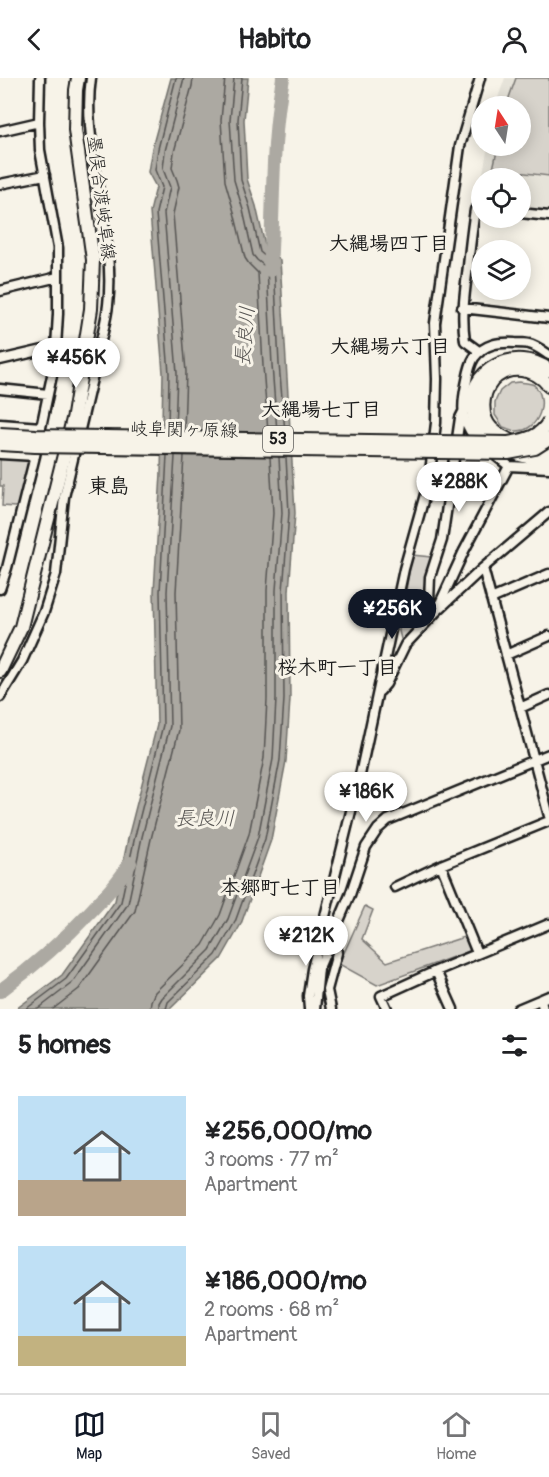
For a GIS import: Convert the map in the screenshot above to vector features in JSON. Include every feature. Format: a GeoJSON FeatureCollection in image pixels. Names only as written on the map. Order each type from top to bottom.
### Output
{"type":"FeatureCollection","features":[{"type":"Feature","properties":{"kind":"main road","name":"墨俣合渡岐阜線"},"geometry":{"type":"LineString","coordinates":[[0,671],[24,616],[74,415],[91,309],[93,260],[75,130],[78,78]]}},
{"type":"Feature","properties":{"kind":"main road"},"geometry":{"type":"LineString","coordinates":[[549,386],[528,360],[514,359],[502,362],[484,374],[478,381],[472,398],[474,420],[482,435],[515,454],[549,462]]}},
{"type":"Feature","properties":{"kind":"main road"},"geometry":{"type":"LineString","coordinates":[[549,370],[536,368],[506,372],[492,382],[485,393],[483,405],[484,416],[491,428],[519,444],[549,451]]}},
{"type":"Feature","properties":{"kind":"main road","name":"岐阜関ヶ原線"},"geometry":{"type":"LineString","coordinates":[[0,434],[508,443],[531,438],[541,433],[549,422]]}},
{"type":"Feature","properties":{"kind":"main road","name":"岐阜関ヶ原線"},"geometry":{"type":"LineString","coordinates":[[0,444],[508,453],[535,448],[549,440]]}},
{"type":"Feature","properties":{"kind":"street"},"geometry":{"type":"LineString","coordinates":[[0,589],[41,427],[56,347],[58,248],[40,150],[40,78]]}},
{"type":"Feature","properties":{"kind":"street"},"geometry":{"type":"LineString","coordinates":[[0,697],[22,660],[44,612],[56,574],[64,497],[108,305],[108,266],[104,225],[90,127],[91,78]]}},
{"type":"Feature","properties":{"kind":"street"},"geometry":{"type":"LineString","coordinates":[[309,1009],[308,996],[312,969],[360,775],[404,569],[429,480],[436,423],[435,323],[460,146],[480,78]]}},
{"type":"Feature","properties":{"kind":"street"},"geometry":{"type":"LineString","coordinates":[[0,130],[39,122]]}},
{"type":"Feature","properties":{"kind":"street"},"geometry":{"type":"LineString","coordinates":[[0,184],[45,175]]}},
{"type":"Feature","properties":{"kind":"street"},"geometry":{"type":"LineString","coordinates":[[531,214],[549,216]]}},
{"type":"Feature","properties":{"kind":"street"},"geometry":{"type":"LineString","coordinates":[[472,228],[462,324],[465,341],[480,352]]}},
{"type":"Feature","properties":{"kind":"street"},"geometry":{"type":"LineString","coordinates":[[0,291],[58,277]]}},
{"type":"Feature","properties":{"kind":"street"},"geometry":{"type":"LineString","coordinates":[[462,308],[549,318]]}},
{"type":"Feature","properties":{"kind":"street"},"geometry":{"type":"LineString","coordinates":[[549,355],[529,344],[503,342],[490,344],[474,358],[470,366],[463,404],[465,423],[475,438],[509,466],[549,468]]}},
{"type":"Feature","properties":{"kind":"street"},"geometry":{"type":"LineString","coordinates":[[0,360],[56,347]]}},
{"type":"Feature","properties":{"kind":"street"},"geometry":{"type":"LineString","coordinates":[[0,388],[48,394]]}},
{"type":"Feature","properties":{"kind":"street"},"geometry":{"type":"LineString","coordinates":[[436,612],[429,601],[430,577],[442,540],[460,418],[463,412]]}},
{"type":"Feature","properties":{"kind":"street"},"geometry":{"type":"LineString","coordinates":[[0,424],[41,427]]}},
{"type":"Feature","properties":{"kind":"street"},"geometry":{"type":"LineString","coordinates":[[0,454],[34,456]]}},
{"type":"Feature","properties":{"kind":"street"},"geometry":{"type":"LineString","coordinates":[[436,612],[464,551],[509,466]]}},
{"type":"Feature","properties":{"kind":"street"},"geometry":{"type":"LineString","coordinates":[[378,693],[386,684],[404,647],[436,612],[483,568],[549,512]]}},
{"type":"Feature","properties":{"kind":"street"},"geometry":{"type":"LineString","coordinates":[[396,886],[549,818],[483,568]]}},
{"type":"Feature","properties":{"kind":"street"},"geometry":{"type":"LineString","coordinates":[[491,599],[549,574]]}},
{"type":"Feature","properties":{"kind":"street"},"geometry":{"type":"LineString","coordinates":[[506,655],[549,636]]}},
{"type":"Feature","properties":{"kind":"street"},"geometry":{"type":"LineString","coordinates":[[520,708],[549,695]]}},
{"type":"Feature","properties":{"kind":"street"},"geometry":{"type":"LineString","coordinates":[[315,1009],[319,968],[350,895],[366,847],[378,829],[388,820],[549,754]]}},
{"type":"Feature","properties":{"kind":"street"},"geometry":{"type":"LineString","coordinates":[[441,865],[477,953]]}},
{"type":"Feature","properties":{"kind":"street"},"geometry":{"type":"LineString","coordinates":[[387,1009],[381,996],[435,970],[549,924]]}},
{"type":"Feature","properties":{"kind":"street"},"geometry":{"type":"LineString","coordinates":[[332,1009],[327,990],[337,953],[333,933]]}},
{"type":"Feature","properties":{"kind":"street"},"geometry":{"type":"LineString","coordinates":[[435,970],[453,1009]]}},
{"type":"Feature","properties":{"kind":"street"},"geometry":{"type":"LineString","coordinates":[[518,1009],[545,998]]}},
{"type":"Feature","properties":{"kind":"street"},"geometry":{"type":"LineString","coordinates":[[543,1009],[545,998]]}},
{"type":"Feature","properties":{"kind":"shaded area"},"geometry":{"type":"Polygon","coordinates":[[[505,78],[549,78],[549,215],[531,212],[531,168],[484,168],[486,156],[531,156],[531,96],[499,96],[505,78]]]}},
{"type":"Feature","properties":{"kind":"shaded area"},"geometry":{"type":"Polygon","coordinates":[[[516,78],[549,78],[549,176],[531,174],[531,168],[493,168],[496,156],[531,156],[531,96],[510,96],[516,78]]]}},
{"type":"Feature","properties":{"kind":"shaded area"},"geometry":{"type":"Polygon","coordinates":[[[520,382],[534,385],[539,391],[541,405],[540,413],[531,426],[517,431],[503,427],[495,415],[495,402],[500,391],[510,383],[520,382]]]}},
{"type":"Feature","properties":{"kind":"shaded area"},"geometry":{"type":"Polygon","coordinates":[[[0,459],[26,460],[29,463],[19,505],[15,507],[2,506],[3,486],[0,486],[0,459]]]}},
{"type":"Feature","properties":{"kind":"shaded area"},"geometry":{"type":"Polygon","coordinates":[[[412,555],[431,557],[427,593],[415,624],[402,643],[399,631],[412,555]]]}},
{"type":"Feature","properties":{"kind":"shaded area"},"geometry":{"type":"Polygon","coordinates":[[[365,906],[373,910],[362,939],[387,962],[464,937],[472,950],[377,985],[339,964],[365,906]]]}},
{"type":"Feature","properties":{"kind":"water","name":"長良川"},"geometry":{"type":"Polygon","coordinates":[[[171,78],[248,78],[244,120],[247,179],[266,250],[280,260],[295,513],[289,591],[290,699],[286,761],[271,840],[241,924],[221,959],[170,1009],[16,1009],[62,975],[115,901],[129,834],[157,725],[154,592],[161,473],[163,373],[150,212],[156,187],[148,172],[152,148],[171,78]]]}},
{"type":"Feature","properties":{"kind":"waterway","name":"長良川"},"geometry":{"type":"LineString","coordinates":[[270,270],[275,150],[283,78]]}},
{"type":"Feature","properties":{"kind":"waterway","name":"長良川"},"geometry":{"type":"LineString","coordinates":[[0,991],[70,932],[108,893],[130,863]]}},
{"type":"Feature","properties":{"kind":"district","name":"大縄場四丁目"},"geometry":{"type":"Point","coordinates":[389,243]}},
{"type":"Feature","properties":{"kind":"district","name":"大縄場六丁目"},"geometry":{"type":"Point","coordinates":[390,346]}},
{"type":"Feature","properties":{"kind":"district","name":"大縄場七丁目"},"geometry":{"type":"Point","coordinates":[321,409]}},
{"type":"Feature","properties":{"kind":"district","name":"東島"},"geometry":{"type":"Point","coordinates":[109,486]}},
{"type":"Feature","properties":{"kind":"district","name":"桜木町一丁目"},"geometry":{"type":"Point","coordinates":[337,667]}},
{"type":"Feature","properties":{"kind":"district","name":"本郷町七丁目"},"geometry":{"type":"Point","coordinates":[280,887]}}]}
